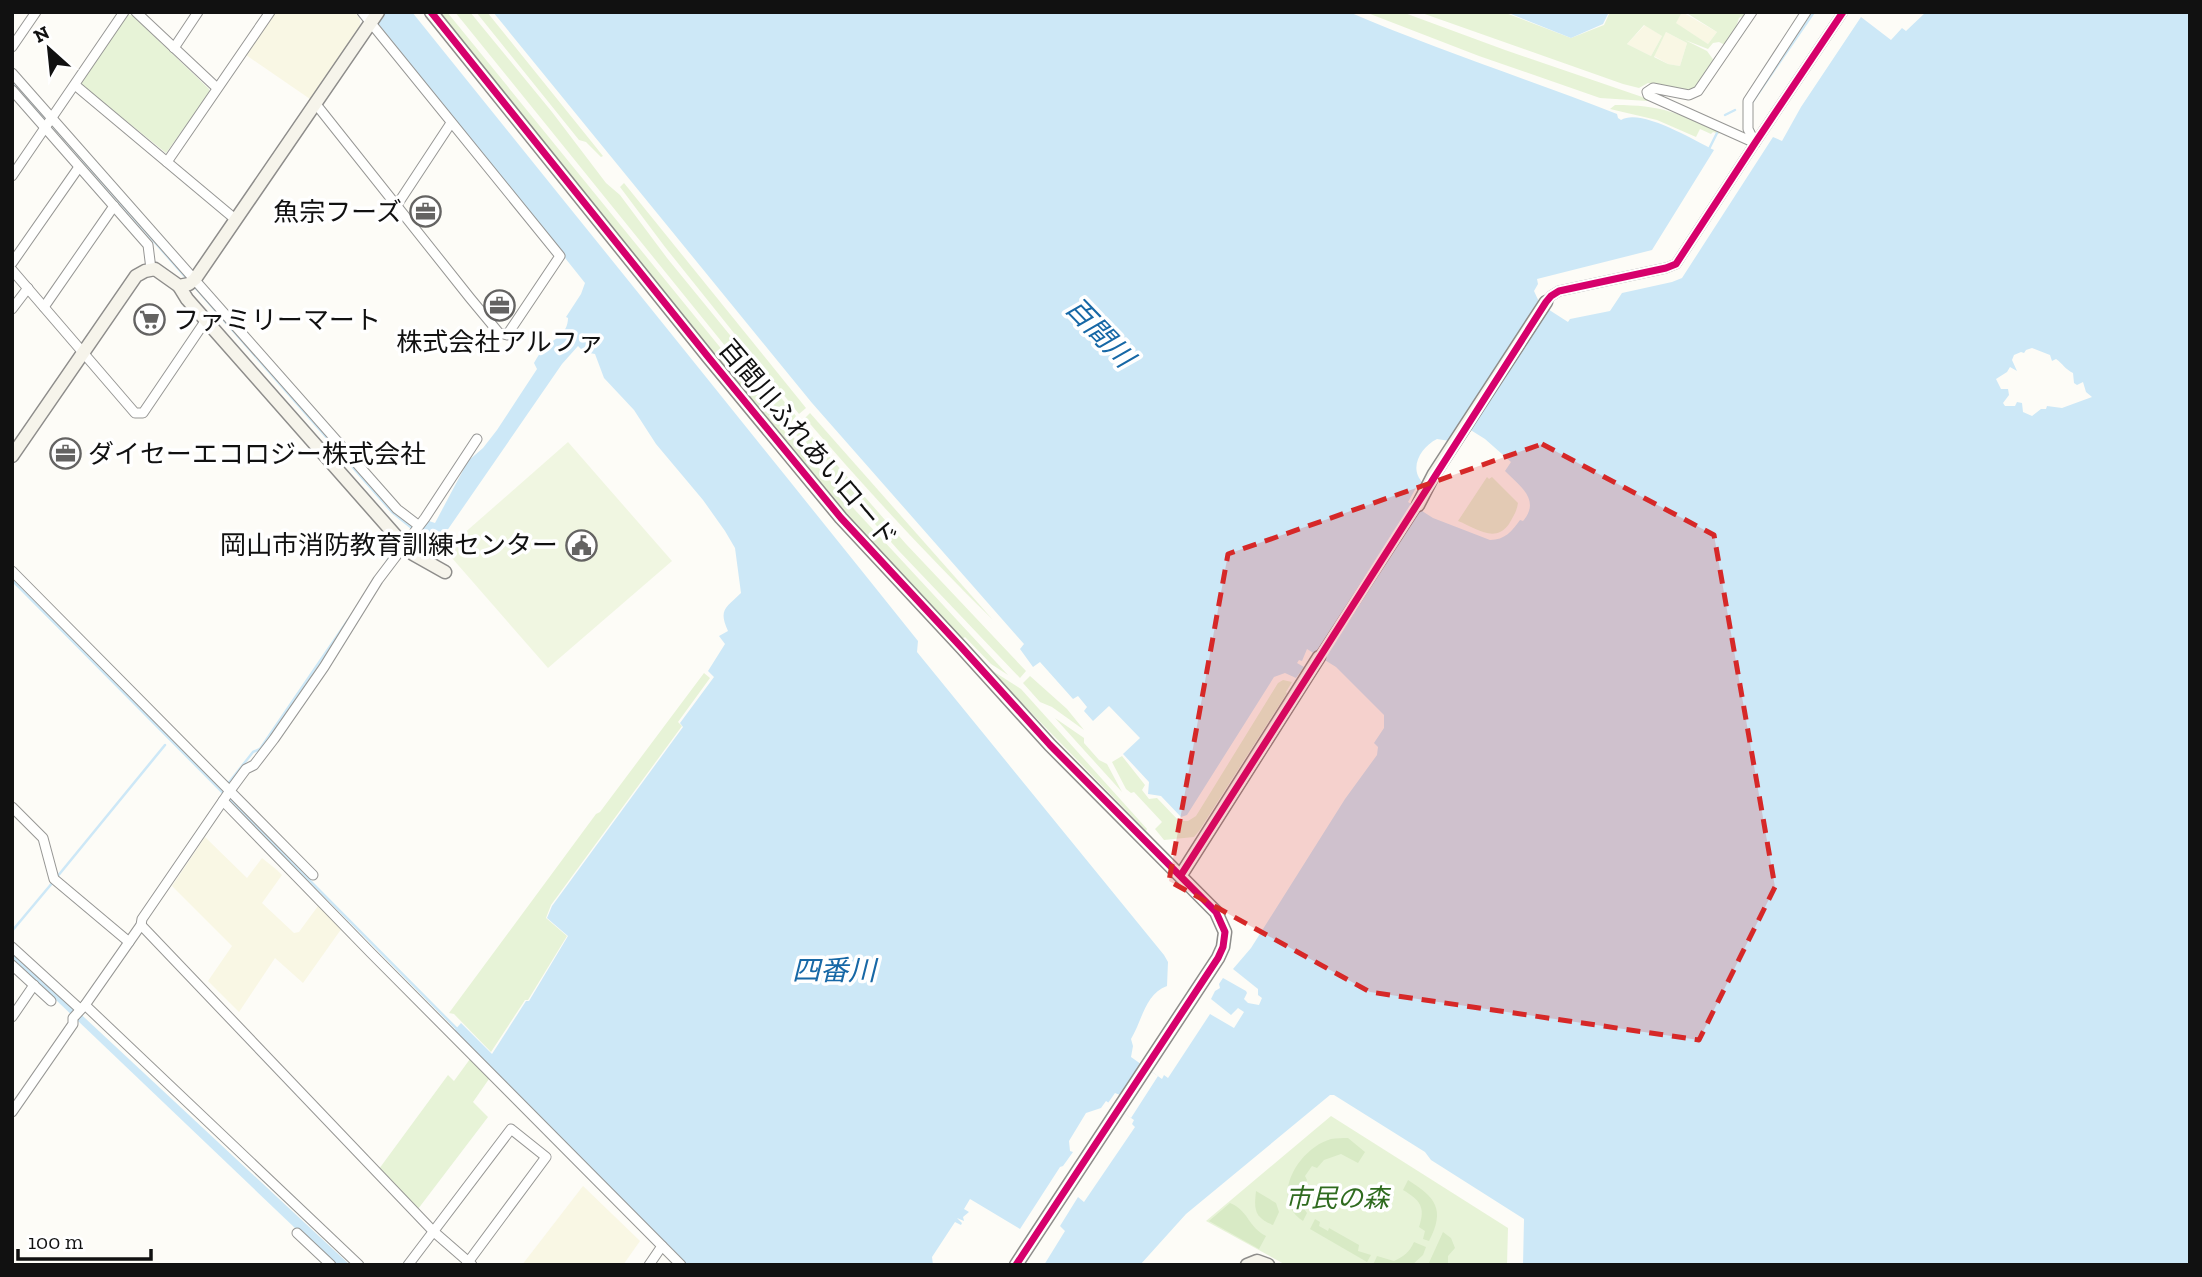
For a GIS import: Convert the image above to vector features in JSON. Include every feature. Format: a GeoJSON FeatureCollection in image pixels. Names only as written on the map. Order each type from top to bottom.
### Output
{"type":"FeatureCollection","features":[{"type":"Feature","properties":{"kind":"street"},"geometry":{"type":"LineString","coordinates":[[12,47],[36,12]]}},
{"type":"Feature","properties":{"kind":"street"},"geometry":{"type":"LineString","coordinates":[[12,176],[124,12]]}},
{"type":"Feature","properties":{"kind":"street"},"geometry":{"type":"LineString","coordinates":[[136,12],[217,88]]}},
{"type":"Feature","properties":{"kind":"street"},"geometry":{"type":"LineString","coordinates":[[174,48],[198,12]]}},
{"type":"Feature","properties":{"kind":"street"},"geometry":{"type":"LineString","coordinates":[[167,162],[270,12]]}},
{"type":"Feature","properties":{"kind":"street"},"geometry":{"type":"LineString","coordinates":[[315,103],[499,332],[507,335],[560,256],[451,123],[374,18],[362,12]]}},
{"type":"Feature","properties":{"kind":"street","name":"百間川ふれあいロード"},"geometry":{"type":"LineString","coordinates":[[431,12],[832,508],[1050,746],[1216,912],[1223,925],[1225,939],[1218,958],[1016,1265]]}},
{"type":"Feature","properties":{"kind":"street"},"geometry":{"type":"LineString","coordinates":[[1752,12],[1698,91],[1689,95],[1653,88],[1647,92],[1648,95],[1755,142]]}},
{"type":"Feature","properties":{"kind":"street"},"geometry":{"type":"LineString","coordinates":[[1755,142],[1748,129],[1748,101],[1806,12]]}},
{"type":"Feature","properties":{"kind":"street"},"geometry":{"type":"LineString","coordinates":[[1181,875],[1550,296],[1559,291],[1676,264],[1843,12]]}},
{"type":"Feature","properties":{"kind":"street"},"geometry":{"type":"LineString","coordinates":[[189,283],[374,18]]}},
{"type":"Feature","properties":{"kind":"street"},"geometry":{"type":"LineString","coordinates":[[12,72],[79,167],[148,245],[151,269]]}},
{"type":"Feature","properties":{"kind":"street"},"geometry":{"type":"LineString","coordinates":[[75,85],[235,219]]}},
{"type":"Feature","properties":{"kind":"street"},"geometry":{"type":"LineString","coordinates":[[12,90],[49,122],[189,283],[415,528]]}},
{"type":"Feature","properties":{"kind":"street"},"geometry":{"type":"LineString","coordinates":[[397,205],[451,123]]}},
{"type":"Feature","properties":{"kind":"street"},"geometry":{"type":"LineString","coordinates":[[12,263],[79,167]]}},
{"type":"Feature","properties":{"kind":"street"},"geometry":{"type":"LineString","coordinates":[[44,307],[114,206]]}},
{"type":"Feature","properties":{"kind":"street"},"geometry":{"type":"LineString","coordinates":[[12,456],[136,276],[151,269],[161,271],[189,283],[206,320],[404,544],[413,554],[445,572]]}},
{"type":"Feature","properties":{"kind":"street"},"geometry":{"type":"LineString","coordinates":[[12,270],[135,413],[143,413],[206,320]]}},
{"type":"Feature","properties":{"kind":"street"},"geometry":{"type":"LineString","coordinates":[[12,309],[28,288]]}},
{"type":"Feature","properties":{"kind":"street"},"geometry":{"type":"LineString","coordinates":[[12,1112],[226,796],[281,729],[477,439]]}},
{"type":"Feature","properties":{"kind":"street"},"geometry":{"type":"LineString","coordinates":[[12,571],[681,1265]]}},
{"type":"Feature","properties":{"kind":"street"},"geometry":{"type":"LineString","coordinates":[[12,807],[43,838],[54,880],[129,942]]}},
{"type":"Feature","properties":{"kind":"street"},"geometry":{"type":"LineString","coordinates":[[289,860],[313,875]]}},
{"type":"Feature","properties":{"kind":"street"},"geometry":{"type":"LineString","coordinates":[[141,925],[433,1231],[468,1264],[546,1157],[511,1129],[433,1231],[408,1265]]}},
{"type":"Feature","properties":{"kind":"street"},"geometry":{"type":"LineString","coordinates":[[12,947],[359,1265]]}},
{"type":"Feature","properties":{"kind":"street"},"geometry":{"type":"LineString","coordinates":[[12,965],[51,1001]]}},
{"type":"Feature","properties":{"kind":"street"},"geometry":{"type":"LineString","coordinates":[[12,1017],[34,985]]}},
{"type":"Feature","properties":{"kind":"street"},"geometry":{"type":"LineString","coordinates":[[297,1233],[331,1265]]}},
{"type":"Feature","properties":{"kind":"street"},"geometry":{"type":"LineString","coordinates":[[649,1265],[662,1246]]}},
{"type":"Feature","properties":{"kind":"street"},"geometry":{"type":"LineString","coordinates":[[1247,1265],[1257,1261],[1268,1265]]}},
{"type":"Feature","properties":{"kind":"highlighted area"},"geometry":{"type":"Polygon","coordinates":[[[1542,444],[1714,535],[1775,887],[1699,1040],[1370,992],[1169,881],[1228,554],[1542,444]]]}},
{"type":"Feature","properties":{"kind":"shaded area"},"geometry":{"type":"Polygon","coordinates":[[[275,12],[355,12],[360,19],[360,26],[310,99],[246,55],[275,12]]]}},
{"type":"Feature","properties":{"kind":"shaded area"},"geometry":{"type":"Polygon","coordinates":[[[1682,12],[1717,32],[1708,44],[1675,23],[1682,12]]]}},
{"type":"Feature","properties":{"kind":"shaded area"},"geometry":{"type":"Polygon","coordinates":[[[1645,25],[1662,36],[1651,56],[1627,44],[1645,25]]]}},
{"type":"Feature","properties":{"kind":"shaded area"},"geometry":{"type":"Polygon","coordinates":[[[1666,32],[1687,43],[1680,66],[1668,64],[1654,56],[1666,32]]]}},
{"type":"Feature","properties":{"kind":"shaded area"},"geometry":{"type":"Polygon","coordinates":[[[205,837],[247,878],[262,858],[282,875],[262,903],[294,933],[299,932],[318,906],[342,928],[303,983],[275,958],[239,1012],[208,981],[232,946],[172,886],[205,837]]]}},
{"type":"Feature","properties":{"kind":"shaded area"},"geometry":{"type":"Polygon","coordinates":[[[583,1186],[640,1241],[623,1265],[522,1265],[583,1186]]]}},
{"type":"Feature","properties":{"kind":"green space"},"geometry":{"type":"Polygon","coordinates":[[[435,12],[447,12],[807,454],[855,510],[1008,675],[991,664],[965,637],[962,639],[816,485],[435,12]]]}},
{"type":"Feature","properties":{"kind":"green space"},"geometry":{"type":"Polygon","coordinates":[[[455,12],[470,12],[606,183],[620,195],[667,258],[796,416],[789,425],[455,12]]]}},
{"type":"Feature","properties":{"kind":"green space"},"geometry":{"type":"Polygon","coordinates":[[[476,12],[487,12],[603,156],[586,142],[579,140],[476,12]]]}},
{"type":"Feature","properties":{"kind":"green space"},"geometry":{"type":"Polygon","coordinates":[[[1365,12],[1402,12],[1651,100],[1600,98],[1479,56],[1365,12]]]}},
{"type":"Feature","properties":{"kind":"green space"},"geometry":{"type":"Polygon","coordinates":[[[1419,12],[1503,12],[1571,38],[1604,25],[1610,12],[1682,12],[1676,23],[1708,44],[1717,32],[1685,12],[1750,12],[1739,18],[1727,46],[1719,42],[1713,43],[1708,49],[1685,40],[1707,51],[1715,62],[1696,90],[1690,92],[1648,83],[1639,88],[1419,12]],[[1644,25],[1627,44],[1651,56],[1662,36],[1644,25]],[[1666,32],[1654,57],[1680,66],[1687,43],[1666,32]]]}},
{"type":"Feature","properties":{"kind":"green space"},"geometry":{"type":"Polygon","coordinates":[[[126,15],[132,15],[210,92],[166,153],[83,86],[81,81],[126,15]]]}},
{"type":"Feature","properties":{"kind":"green space"},"geometry":{"type":"Polygon","coordinates":[[[1615,105],[1669,111],[1720,132],[1711,134],[1700,129],[1696,137],[1657,120],[1610,109],[1615,105]]]}},
{"type":"Feature","properties":{"kind":"green space"},"geometry":{"type":"Polygon","coordinates":[[[624,183],[806,408],[799,414],[665,247],[620,187],[624,183]]]}},
{"type":"Feature","properties":{"kind":"green space"},"geometry":{"type":"Polygon","coordinates":[[[810,413],[993,620],[850,470],[805,418],[810,413]]]}},
{"type":"Feature","properties":{"kind":"green space"},"geometry":{"type":"Polygon","coordinates":[[[802,425],[906,544],[1026,671],[1020,678],[899,551],[791,429],[796,431],[802,425]]]}},
{"type":"Feature","properties":{"kind":"green space"},"geometry":{"type":"Polygon","coordinates":[[[568,442],[672,561],[548,668],[445,550],[568,442]]]}},
{"type":"Feature","properties":{"kind":"green space"},"geometry":{"type":"Polygon","coordinates":[[[1487,477],[1492,477],[1518,503],[1504,530],[1491,534],[1458,521],[1487,477]]]}},
{"type":"Feature","properties":{"kind":"green space"},"geometry":{"type":"Polygon","coordinates":[[[988,668],[1021,689],[1146,831],[988,668]]]}},
{"type":"Feature","properties":{"kind":"green space"},"geometry":{"type":"Polygon","coordinates":[[[704,673],[710,678],[678,722],[682,726],[551,905],[546,918],[567,936],[528,1000],[525,1000],[491,1052],[454,1014],[449,1013],[704,673]]]}},
{"type":"Feature","properties":{"kind":"green space"},"geometry":{"type":"Polygon","coordinates":[[[1030,676],[1067,709],[1084,730],[1052,707],[1040,702],[1023,683],[1030,676]]]}},
{"type":"Feature","properties":{"kind":"green space"},"geometry":{"type":"Polygon","coordinates":[[[1283,680],[1292,682],[1287,693],[1199,831],[1194,837],[1164,840],[1155,829],[1162,822],[1134,792],[1126,789],[1112,762],[1122,756],[1145,785],[1142,790],[1149,799],[1157,798],[1179,821],[1188,821],[1196,816],[1278,683],[1283,680]]]}},
{"type":"Feature","properties":{"kind":"green space"},"geometry":{"type":"Polygon","coordinates":[[[1055,718],[1084,738],[1084,743],[1099,760],[1107,764],[1122,792],[1055,718]]]}},
{"type":"Feature","properties":{"kind":"green space"},"geometry":{"type":"Polygon","coordinates":[[[470,1059],[489,1079],[473,1102],[488,1117],[418,1209],[379,1169],[448,1075],[454,1081],[470,1059]]]}},
{"type":"Feature","properties":{"kind":"green space","name":"市民の森"},"geometry":{"type":"Polygon","coordinates":[[[1331,1116],[1508,1228],[1507,1265],[1286,1265],[1206,1221],[1331,1116]]]}},
{"type":"Feature","properties":{"kind":"green space"},"geometry":{"type":"Polygon","coordinates":[[[1348,1138],[1365,1152],[1358,1163],[1341,1154],[1324,1160],[1317,1168],[1312,1166],[1305,1176],[1307,1180],[1300,1196],[1307,1213],[1303,1221],[1293,1211],[1288,1200],[1292,1175],[1308,1152],[1319,1144],[1331,1139],[1348,1138]]]}},
{"type":"Feature","properties":{"kind":"green space"},"geometry":{"type":"Polygon","coordinates":[[[1408,1180],[1425,1192],[1435,1205],[1437,1220],[1429,1241],[1423,1239],[1425,1231],[1419,1227],[1422,1214],[1420,1205],[1403,1190],[1408,1180]]]}},
{"type":"Feature","properties":{"kind":"green space"},"geometry":{"type":"Polygon","coordinates":[[[1256,1191],[1276,1203],[1279,1212],[1273,1225],[1262,1219],[1257,1212],[1256,1191]]]}},
{"type":"Feature","properties":{"kind":"green space"},"geometry":{"type":"Polygon","coordinates":[[[1230,1203],[1241,1210],[1255,1228],[1266,1236],[1259,1249],[1209,1221],[1230,1203]]]}},
{"type":"Feature","properties":{"kind":"green space"},"geometry":{"type":"Polygon","coordinates":[[[1315,1219],[1320,1222],[1319,1226],[1328,1231],[1329,1228],[1359,1245],[1358,1251],[1371,1255],[1367,1262],[1310,1229],[1315,1219]]]}},
{"type":"Feature","properties":{"kind":"green space"},"geometry":{"type":"Polygon","coordinates":[[[1443,1232],[1451,1238],[1455,1248],[1448,1256],[1448,1265],[1428,1265],[1443,1232]]]}},
{"type":"Feature","properties":{"kind":"green space"},"geometry":{"type":"Polygon","coordinates":[[[1414,1242],[1426,1247],[1423,1255],[1412,1265],[1373,1265],[1377,1256],[1394,1261],[1408,1252],[1414,1242]]]}},
{"type":"Feature","properties":{"kind":"water"},"geometry":{"type":"Polygon","coordinates":[[[369,12],[412,12],[918,641],[917,652],[1164,955],[1168,962],[1167,986],[1154,995],[1145,1009],[1131,1039],[1131,1057],[1162,1079],[1164,1075],[1168,1078],[1210,1014],[1234,1028],[1244,1012],[1238,1008],[1231,1015],[1211,999],[1220,988],[1219,984],[1223,978],[1246,991],[1244,999],[1248,1003],[1259,1005],[1262,998],[1258,995],[1258,989],[1233,969],[1251,948],[1345,799],[1377,755],[1378,747],[1374,743],[1384,728],[1384,715],[1336,667],[1307,649],[1302,661],[1297,663],[1304,667],[1296,678],[1285,673],[1274,677],[1187,815],[1181,817],[1161,796],[1148,794],[1149,782],[1123,754],[1140,738],[1109,706],[1093,721],[1084,711],[1087,707],[1078,696],[1073,699],[1040,662],[1033,667],[1020,649],[1024,644],[812,403],[493,12],[1349,12],[1617,114],[1621,120],[1630,117],[1654,122],[1714,150],[1652,250],[1537,279],[1538,284],[1534,291],[1540,304],[1568,322],[1570,319],[1610,311],[1622,293],[1682,278],[1773,137],[1782,141],[1801,107],[1861,17],[1891,40],[1902,28],[1906,31],[1926,12],[2190,12],[2190,1265],[1523,1265],[1524,1219],[1431,1160],[1425,1152],[1330,1095],[1186,1214],[1140,1265],[1044,1265],[1065,1231],[1060,1226],[1078,1197],[1084,1202],[1135,1127],[1132,1124],[1134,1120],[1106,1101],[1101,1108],[1086,1113],[1069,1141],[1070,1151],[1073,1152],[1060,1167],[1020,1229],[970,1199],[964,1209],[969,1212],[963,1217],[964,1221],[957,1218],[961,1225],[955,1222],[932,1257],[933,1265],[687,1265],[454,1031],[461,1023],[492,1054],[526,1001],[529,1001],[568,936],[547,918],[552,906],[683,727],[680,723],[714,677],[708,671],[725,644],[719,636],[728,631],[724,618],[725,609],[741,593],[735,548],[725,531],[656,444],[634,410],[604,378],[595,354],[584,352],[578,346],[562,364],[433,551],[417,537],[426,520],[435,523],[468,461],[497,430],[537,369],[534,363],[541,351],[566,328],[566,317],[585,283],[369,12]],[[2032,348],[2014,355],[2012,360],[2017,371],[2010,367],[1996,379],[2001,389],[2008,389],[2009,395],[2003,403],[2005,406],[2022,403],[2023,412],[2032,416],[2047,406],[2062,408],[2092,397],[2086,392],[2083,382],[2077,385],[2074,383],[2073,373],[2056,359],[2052,361],[2050,355],[2032,348]],[[1461,424],[1450,441],[1437,439],[1422,452],[1418,458],[1417,471],[1423,483],[1419,489],[1416,488],[1408,502],[1433,518],[1490,540],[1504,537],[1520,520],[1523,521],[1530,506],[1529,500],[1522,488],[1505,471],[1511,462],[1485,439],[1461,424]]]}},
{"type":"Feature","properties":{"kind":"water"},"geometry":{"type":"Polygon","coordinates":[[[1506,12],[1609,12],[1603,24],[1571,38],[1506,12]]]}},
{"type":"Feature","properties":{"kind":"water"},"geometry":{"type":"Polygon","coordinates":[[[12,950],[350,1265],[336,1265],[296,1229],[12,958],[12,950]]]}},
{"type":"Feature","properties":{"kind":"pier"},"geometry":{"type":"Polygon","coordinates":[[[1140,1064],[1158,1076],[1131,1118],[1108,1103],[1115,1093],[1120,1095],[1140,1064]]]}},
{"type":"Feature","properties":{"kind":"waterway"},"geometry":{"type":"LineString","coordinates":[[1751,104],[1814,12]]}},
{"type":"Feature","properties":{"kind":"waterway"},"geometry":{"type":"LineString","coordinates":[[12,80],[47,120]]}},
{"type":"Feature","properties":{"kind":"waterway"},"geometry":{"type":"LineString","coordinates":[[1725,115],[1735,110]]}},
{"type":"Feature","properties":{"kind":"waterway"},"geometry":{"type":"LineString","coordinates":[[52,125],[188,280]]}},
{"type":"Feature","properties":{"kind":"waterway"},"geometry":{"type":"LineString","coordinates":[[1709,149],[1717,133]]}},
{"type":"Feature","properties":{"kind":"waterway"},"geometry":{"type":"LineString","coordinates":[[193,285],[392,512],[413,529]]}},
{"type":"Feature","properties":{"kind":"waterway"},"geometry":{"type":"LineString","coordinates":[[387,561],[398,545]]}},
{"type":"Feature","properties":{"kind":"waterway"},"geometry":{"type":"LineString","coordinates":[[12,580],[459,1031]]}},
{"type":"Feature","properties":{"kind":"waterway"},"geometry":{"type":"LineString","coordinates":[[227,785],[253,752],[260,749],[348,620]]}},
{"type":"Feature","properties":{"kind":"waterway"},"geometry":{"type":"LineString","coordinates":[[57,877],[165,745]]}},
{"type":"Feature","properties":{"kind":"waterway"},"geometry":{"type":"LineString","coordinates":[[12,931],[53,882]]}},
{"type":"Feature","properties":{"kind":"cycle path"},"geometry":{"type":"LineString","coordinates":[[431,12],[841,518],[1050,745],[1216,912],[1225,932],[1218,958],[1016,1265]]}},
{"type":"Feature","properties":{"kind":"cycle path"},"geometry":{"type":"LineString","coordinates":[[1181,875],[1546,302],[1559,291],[1676,264],[1843,12]]}},
{"type":"Feature","properties":{"kind":"place","name":"魚宗フーズ"},"geometry":{"type":"Point","coordinates":[425,212]}},
{"type":"Feature","properties":{"kind":"place","name":"株式会社アルファ"},"geometry":{"type":"Point","coordinates":[500,306]}},
{"type":"Feature","properties":{"kind":"place","name":"ファミリーマート"},"geometry":{"type":"Point","coordinates":[150,320]}},
{"type":"Feature","properties":{"kind":"place","name":"ダイセーエコロジー株式会社"},"geometry":{"type":"Point","coordinates":[65,454]}},
{"type":"Feature","properties":{"kind":"place","name":"岡山市消防教育訓練センター"},"geometry":{"type":"Point","coordinates":[581,545]}},
{"type":"Feature","properties":{"kind":"water label","name":"百間川"},"geometry":{"type":"Point","coordinates":[1100,332]}},
{"type":"Feature","properties":{"kind":"water label","name":"四番川"},"geometry":{"type":"Point","coordinates":[834,970]}}]}
